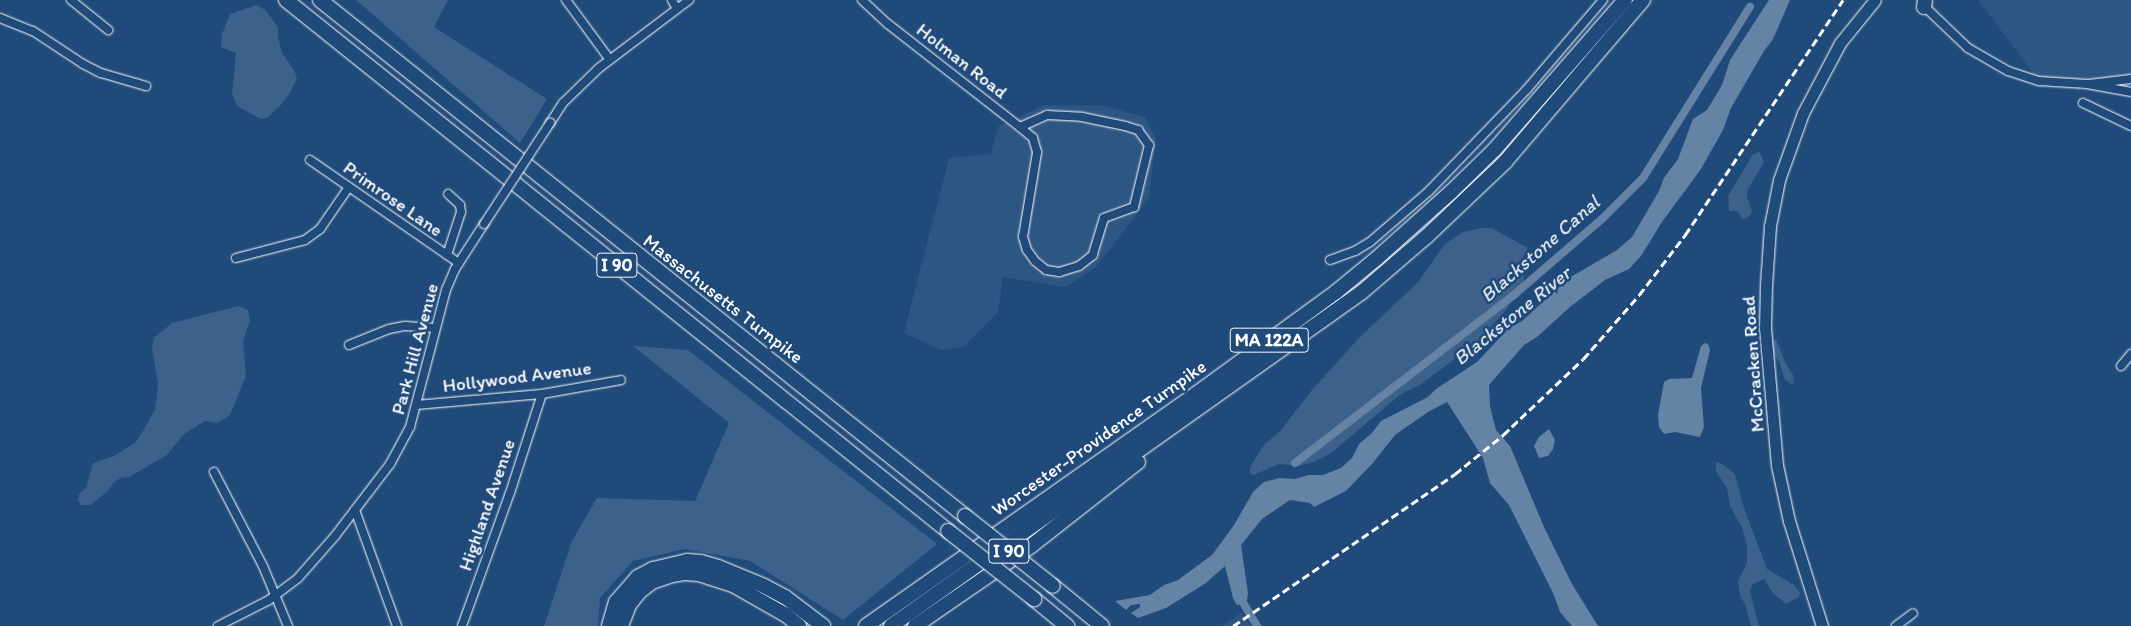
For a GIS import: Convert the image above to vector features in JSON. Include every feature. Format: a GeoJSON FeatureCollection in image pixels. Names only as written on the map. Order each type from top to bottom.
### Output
{"type":"FeatureCollection","features":[{"type":"Feature","properties":{"kind":"highway","name":"Massachusetts Turnpike"},"geometry":{"type":"LineString","coordinates":[[286,0],[1067,626]]}},
{"type":"Feature","properties":{"kind":"highway","name":"Massachusetts Turnpike"},"geometry":{"type":"LineString","coordinates":[[320,0],[1102,626]]}},
{"type":"Feature","properties":{"kind":"highway","name":"Worcester-Providence Turnpike"},"geometry":{"type":"LineString","coordinates":[[866,626],[1196,394],[1336,292],[1451,192],[1495,149],[1625,0]]}},
{"type":"Feature","properties":{"kind":"highway","name":"Worcester-Providence Turnpike"},"geometry":{"type":"LineString","coordinates":[[891,626],[1258,368],[1362,292],[1477,191],[1532,133],[1643,0]]}},
{"type":"Feature","properties":{"kind":"highway"},"geometry":{"type":"LineString","coordinates":[[915,626],[1031,546],[1130,468],[1230,395],[1258,368]]}},
{"type":"Feature","properties":{"kind":"highway"},"geometry":{"type":"LineString","coordinates":[[609,626],[616,602],[638,576],[653,569],[687,561],[718,567],[764,586],[785,597],[823,626]]}},
{"type":"Feature","properties":{"kind":"highway"},"geometry":{"type":"LineString","coordinates":[[621,626],[629,605],[639,592],[652,582],[684,573],[699,574],[733,585],[786,616],[799,626]]}},
{"type":"Feature","properties":{"kind":"street"},"geometry":{"type":"LineString","coordinates":[[71,0],[108,30]]}},
{"type":"Feature","properties":{"kind":"street"},"geometry":{"type":"LineString","coordinates":[[566,0],[610,60]]}},
{"type":"Feature","properties":{"kind":"street"},"geometry":{"type":"LineString","coordinates":[[672,0],[677,9]]}},
{"type":"Feature","properties":{"kind":"street","name":"Park Hill Avenue"},"geometry":{"type":"LineString","coordinates":[[218,626],[275,597],[312,564],[355,510],[402,444],[416,405],[446,290],[459,263],[550,123],[569,96],[610,60],[689,0]]}},
{"type":"Feature","properties":{"kind":"street","name":"Holman Road"},"geometry":{"type":"LineString","coordinates":[[862,0],[888,24],[1033,138],[1037,152],[1023,232],[1025,246],[1032,258],[1046,270],[1059,272],[1075,268],[1087,261],[1095,251],[1104,218],[1134,207],[1149,145],[1138,130],[1082,117],[1047,115],[1020,127]]}},
{"type":"Feature","properties":{"kind":"street"},"geometry":{"type":"LineString","coordinates":[[1330,260],[1355,251],[1370,242],[1429,192],[1528,89],[1603,0]]}},
{"type":"Feature","properties":{"kind":"street","name":"McCracken Road"},"geometry":{"type":"LineString","coordinates":[[1822,626],[1789,521],[1777,465],[1775,422],[1765,328],[1766,285],[1773,205],[1802,113],[1840,43],[1875,0]]}},
{"type":"Feature","properties":{"kind":"street"},"geometry":{"type":"LineString","coordinates":[[1922,2],[1957,40],[1994,65],[2039,81],[2088,84],[2131,92]]}},
{"type":"Feature","properties":{"kind":"street"},"geometry":{"type":"LineString","coordinates":[[0,18],[33,31],[83,64],[101,73],[146,86]]}},
{"type":"Feature","properties":{"kind":"street"},"geometry":{"type":"LineString","coordinates":[[2088,84],[2131,80]]}},
{"type":"Feature","properties":{"kind":"street"},"geometry":{"type":"LineString","coordinates":[[2083,103],[2131,126]]}},
{"type":"Feature","properties":{"kind":"street","name":"Primrose Lane"},"geometry":{"type":"LineString","coordinates":[[310,160],[459,263]]}},
{"type":"Feature","properties":{"kind":"street"},"geometry":{"type":"LineString","coordinates":[[236,258],[305,240],[320,229],[349,187]]}},
{"type":"Feature","properties":{"kind":"street"},"geometry":{"type":"LineString","coordinates":[[447,255],[461,212],[460,205],[448,194]]}},
{"type":"Feature","properties":{"kind":"street"},"geometry":{"type":"LineString","coordinates":[[349,345],[389,329],[405,326],[435,328]]}},
{"type":"Feature","properties":{"kind":"street"},"geometry":{"type":"LineString","coordinates":[[2122,366],[2131,354]]}},
{"type":"Feature","properties":{"kind":"street","name":"Hollywood Avenue"},"geometry":{"type":"LineString","coordinates":[[416,405],[542,394],[621,380]]}},
{"type":"Feature","properties":{"kind":"street","name":"Highland Avenue"},"geometry":{"type":"LineString","coordinates":[[462,626],[510,493],[542,394]]}},
{"type":"Feature","properties":{"kind":"street"},"geometry":{"type":"LineString","coordinates":[[214,472],[263,566],[288,626]]}},
{"type":"Feature","properties":{"kind":"street"},"geometry":{"type":"LineString","coordinates":[[355,510],[398,626]]}},
{"type":"Feature","properties":{"kind":"street"},"geometry":{"type":"LineString","coordinates":[[1896,626],[1914,613]]}},
{"type":"Feature","properties":{"kind":"shaded area"},"geometry":{"type":"Polygon","coordinates":[[[356,0],[448,0],[434,27],[547,99],[520,143],[356,0]]]}},
{"type":"Feature","properties":{"kind":"shaded area"},"geometry":{"type":"Polygon","coordinates":[[[1769,0],[1790,0],[1773,39],[1731,108],[1723,130],[1701,169],[1662,222],[1641,256],[1629,269],[1605,280],[1570,307],[1537,337],[1524,345],[1489,385],[1490,407],[1496,430],[1510,446],[1544,527],[1572,584],[1598,626],[1572,626],[1560,612],[1553,593],[1509,505],[1490,483],[1483,458],[1447,402],[1428,412],[1395,435],[1372,464],[1346,491],[1314,507],[1310,503],[1290,500],[1262,519],[1241,545],[1248,593],[1247,601],[1243,604],[1237,605],[1233,598],[1225,566],[1206,583],[1166,608],[1138,618],[1131,613],[1140,607],[1140,604],[1131,605],[1126,610],[1115,601],[1150,595],[1164,585],[1178,580],[1212,555],[1234,525],[1253,492],[1264,482],[1279,478],[1295,479],[1308,475],[1323,475],[1341,468],[1352,458],[1359,444],[1372,433],[1381,421],[1428,397],[1436,389],[1477,362],[1508,329],[1522,321],[1569,278],[1617,250],[1632,237],[1659,191],[1664,178],[1678,159],[1693,119],[1707,110],[1722,85],[1730,60],[1769,0]]]}},
{"type":"Feature","properties":{"kind":"shaded area"},"geometry":{"type":"Polygon","coordinates":[[[1978,0],[2131,0],[2131,79],[2039,81],[1978,0]]]}},
{"type":"Feature","properties":{"kind":"shaded area"},"geometry":{"type":"Polygon","coordinates":[[[257,5],[265,10],[278,27],[278,37],[282,53],[294,70],[297,78],[289,95],[279,107],[267,118],[261,119],[237,106],[232,94],[236,53],[221,47],[222,34],[230,14],[257,5]]]}},
{"type":"Feature","properties":{"kind":"shaded area"},"geometry":{"type":"Polygon","coordinates":[[[1043,105],[1105,106],[1145,117],[1156,138],[1149,198],[1096,267],[1066,287],[1003,277],[998,312],[963,347],[942,350],[904,333],[949,158],[991,154],[998,127],[1043,105]]]}},
{"type":"Feature","properties":{"kind":"shaded area"},"geometry":{"type":"Polygon","coordinates":[[[1760,152],[1764,162],[1748,189],[1747,196],[1752,211],[1750,216],[1743,219],[1737,211],[1729,211],[1728,196],[1753,154],[1760,152]]]}},
{"type":"Feature","properties":{"kind":"shaded area"},"geometry":{"type":"Polygon","coordinates":[[[1481,228],[1492,228],[1528,248],[1523,257],[1524,282],[1507,309],[1476,343],[1420,385],[1401,394],[1331,453],[1316,461],[1299,466],[1279,464],[1254,475],[1250,474],[1250,467],[1263,446],[1280,431],[1312,390],[1359,338],[1417,283],[1445,244],[1463,232],[1481,228]]]}},
{"type":"Feature","properties":{"kind":"shaded area"},"geometry":{"type":"Polygon","coordinates":[[[238,306],[248,310],[250,321],[243,341],[246,376],[230,415],[217,423],[205,421],[182,436],[167,455],[129,477],[121,478],[114,482],[107,492],[90,505],[81,505],[78,500],[79,494],[86,488],[93,463],[114,456],[136,442],[155,410],[158,384],[152,347],[154,338],[172,323],[238,306]]]}},
{"type":"Feature","properties":{"kind":"shaded area"},"geometry":{"type":"Polygon","coordinates":[[[1776,339],[1786,364],[1793,375],[1794,383],[1791,384],[1785,380],[1780,364],[1772,351],[1772,341],[1776,339]]]}},
{"type":"Feature","properties":{"kind":"shaded area"},"geometry":{"type":"Polygon","coordinates":[[[1705,343],[1708,344],[1710,350],[1701,388],[1704,427],[1700,437],[1675,432],[1664,434],[1659,427],[1658,415],[1664,382],[1669,379],[1692,378],[1701,346],[1705,343]]]}},
{"type":"Feature","properties":{"kind":"shaded area"},"geometry":{"type":"Polygon","coordinates":[[[633,346],[688,350],[937,544],[843,620],[750,561],[685,549],[633,561],[600,598],[598,626],[544,626],[572,541],[597,498],[695,501],[729,423],[633,346]]]}},
{"type":"Feature","properties":{"kind":"shaded area"},"geometry":{"type":"Polygon","coordinates":[[[1549,429],[1555,440],[1553,449],[1548,456],[1539,458],[1534,446],[1539,437],[1549,429]]]}},
{"type":"Feature","properties":{"kind":"shaded area"},"geometry":{"type":"Polygon","coordinates":[[[1716,462],[1722,464],[1735,474],[1743,505],[1767,569],[1794,585],[1800,592],[1799,597],[1786,604],[1773,593],[1764,579],[1753,584],[1750,591],[1759,626],[1751,626],[1745,604],[1740,596],[1738,581],[1747,563],[1747,546],[1742,527],[1730,506],[1727,488],[1716,471],[1716,462]]]}},
{"type":"Feature","properties":{"kind":"shaded area"},"geometry":{"type":"Polygon","coordinates":[[[1241,613],[1251,626],[1222,626],[1241,613]]]}},
{"type":"Feature","properties":{"kind":"waterway","name":"Blackstone Canal"},"geometry":{"type":"LineString","coordinates":[[1295,463],[1515,294],[1603,218],[1643,178],[1750,7]]}},
{"type":"Feature","properties":{"kind":"waterway"},"geometry":{"type":"LineString","coordinates":[[1239,596],[1257,626]]}},
{"type":"Feature","properties":{"kind":"railway"},"geometry":{"type":"LineString","coordinates":[[1233,626],[1455,474],[1503,435],[1583,359],[1639,295],[1685,235],[1843,0]]}},
{"type":"Feature","properties":{"kind":"water label","name":"Blackstone River"},"geometry":{"type":"Point","coordinates":[1512,316]}}]}
